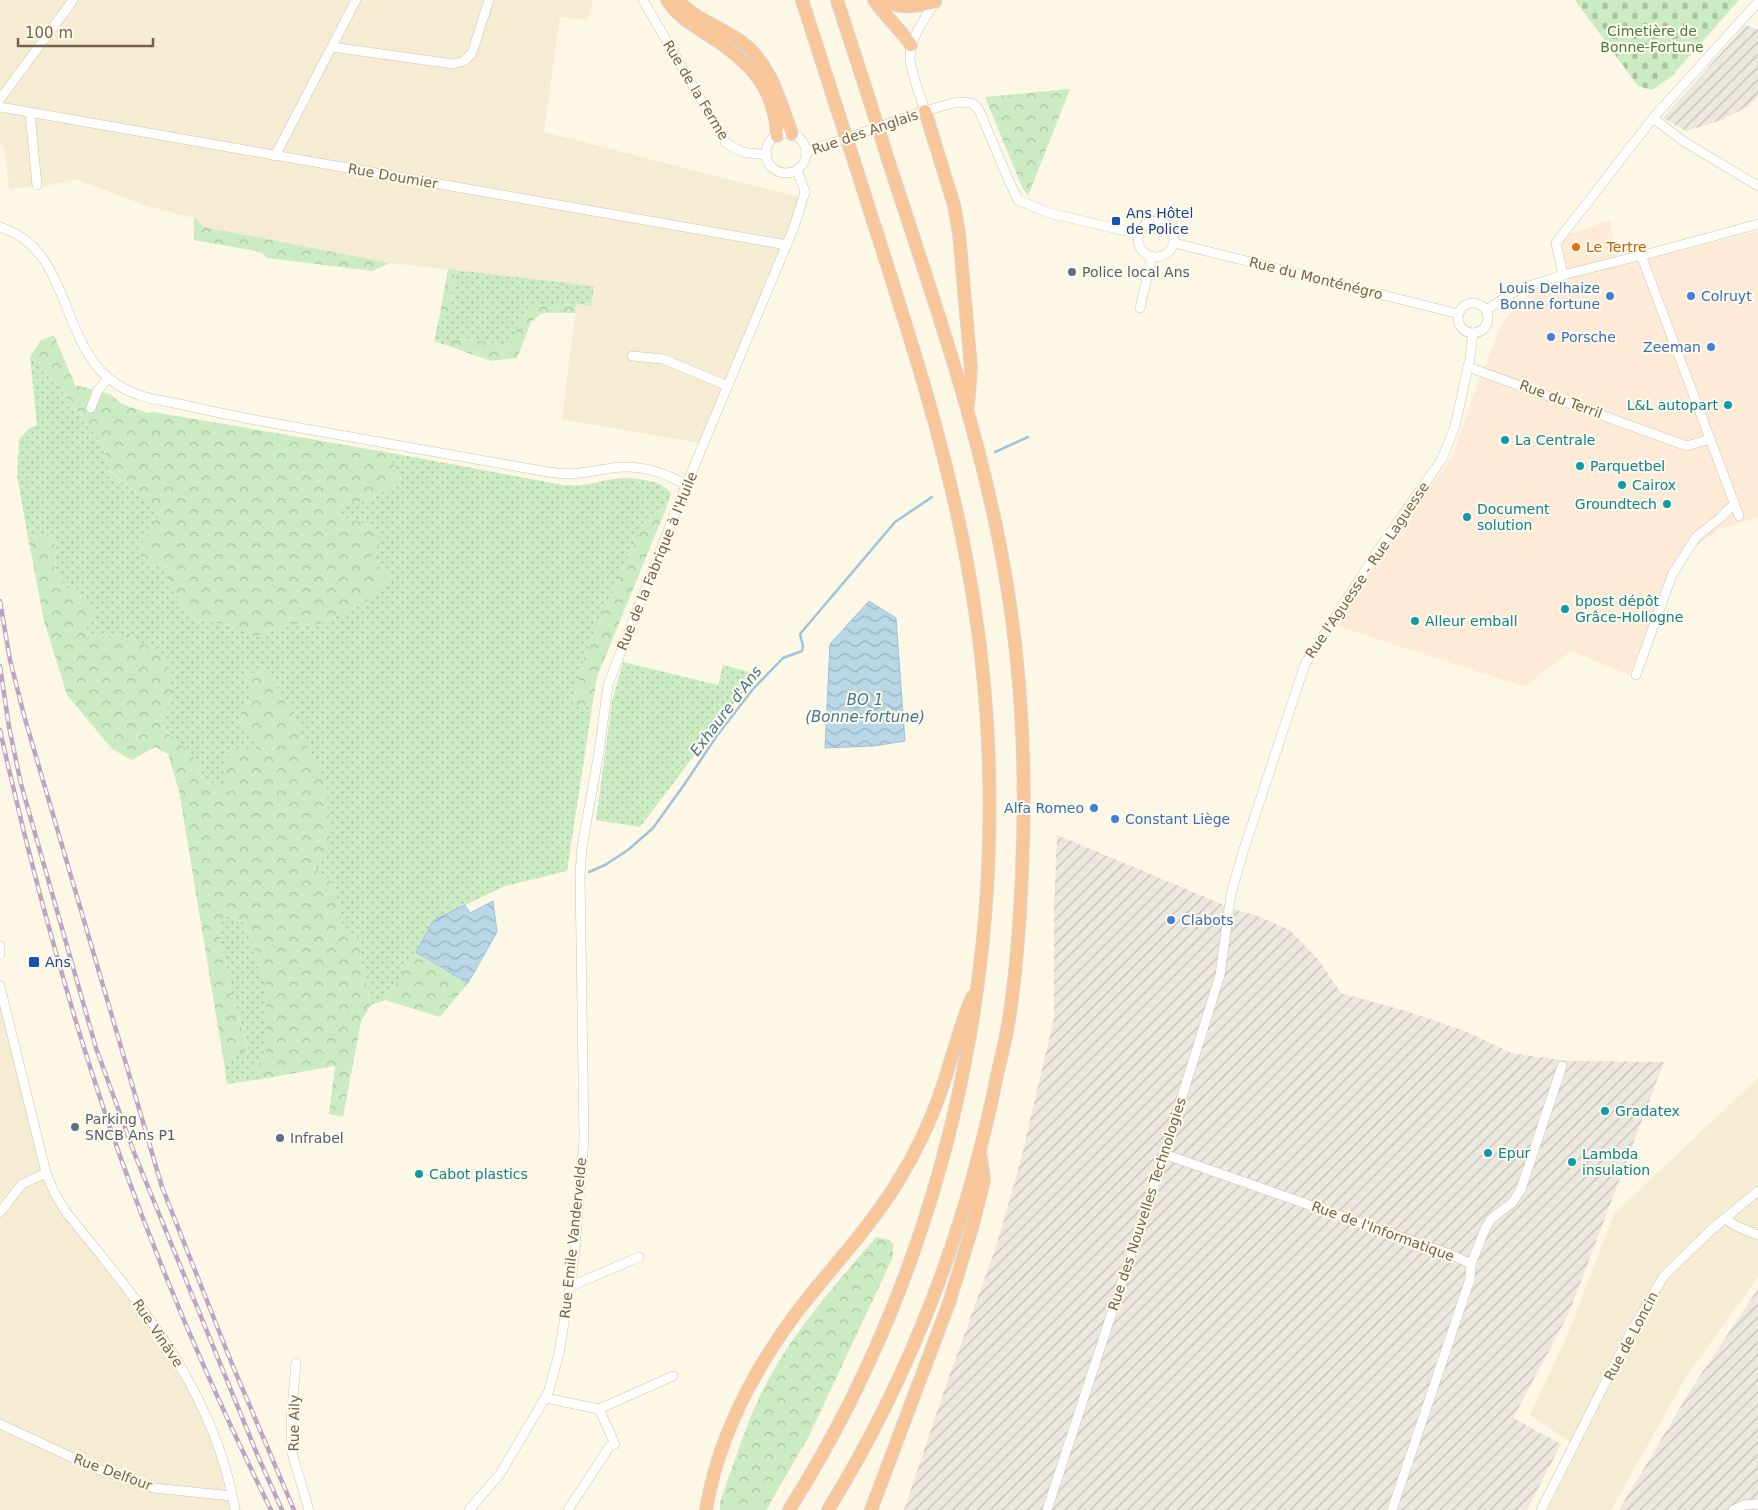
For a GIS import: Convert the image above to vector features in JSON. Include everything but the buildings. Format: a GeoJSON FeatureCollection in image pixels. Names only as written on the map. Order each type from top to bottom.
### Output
{"type":"FeatureCollection","features":[{"type":"Feature","properties":{"kind":"highway"},"geometry":{"type":"LineString","coordinates":[[667,0],[672,9],[685,20],[732,50],[757,76],[772,108],[777,136]]}},
{"type":"Feature","properties":{"kind":"highway"},"geometry":{"type":"LineString","coordinates":[[678,0],[688,11],[742,42],[754,53],[765,66],[792,134]]}},
{"type":"Feature","properties":{"kind":"highway"},"geometry":{"type":"LineString","coordinates":[[789,1510],[841,1421],[875,1348],[906,1275],[932,1198],[952,1125],[972,1029],[986,903],[990,811],[988,722],[981,646],[958,517],[937,430],[840,115],[802,0]]}},
{"type":"Feature","properties":{"kind":"highway"},"geometry":{"type":"LineString","coordinates":[[828,1510],[884,1412],[913,1346],[943,1270],[980,1150],[1010,1013],[1020,916],[1024,819],[1022,720],[1013,630],[1003,565],[984,478],[947,344],[837,0]]}},
{"type":"Feature","properties":{"kind":"highway"},"geometry":{"type":"LineString","coordinates":[[874,0],[887,18],[902,31],[911,45]]}},
{"type":"Feature","properties":{"kind":"highway"},"geometry":{"type":"LineString","coordinates":[[884,0],[892,5],[912,7],[936,1]]}},
{"type":"Feature","properties":{"kind":"highway"},"geometry":{"type":"LineString","coordinates":[[924,111],[954,205],[960,233],[971,368],[967,413]]}},
{"type":"Feature","properties":{"kind":"highway"},"geometry":{"type":"LineString","coordinates":[[706,1510],[714,1473],[725,1439],[753,1376],[798,1311],[876,1213],[896,1184],[916,1149],[941,1091],[961,1023],[978,984]]}},
{"type":"Feature","properties":{"kind":"highway"},"geometry":{"type":"LineString","coordinates":[[871,1510],[949,1303],[972,1228],[984,1181],[980,1150]]}},
{"type":"Feature","properties":{"kind":"street"},"geometry":{"type":"LineString","coordinates":[[0,99],[73,0]]}},
{"type":"Feature","properties":{"kind":"street"},"geometry":{"type":"LineString","coordinates":[[275,156],[356,0]]}},
{"type":"Feature","properties":{"kind":"street"},"geometry":{"type":"LineString","coordinates":[[332,47],[453,64],[464,61],[472,52],[489,0]]}},
{"type":"Feature","properties":{"kind":"street","name":"Rue de la Ferme"},"geometry":{"type":"LineString","coordinates":[[643,0],[726,143],[742,152],[767,155]]}},
{"type":"Feature","properties":{"kind":"street"},"geometry":{"type":"LineString","coordinates":[[911,45],[920,26],[936,1]]}},
{"type":"Feature","properties":{"kind":"street"},"geometry":{"type":"LineString","coordinates":[[1563,275],[1556,243],[1653,118],[1758,2]]}},
{"type":"Feature","properties":{"kind":"street","name":"Rue des Anglais"},"geometry":{"type":"LineString","coordinates":[[806,152],[924,111],[910,59],[911,45]]}},
{"type":"Feature","properties":{"kind":"street"},"geometry":{"type":"LineString","coordinates":[[924,111],[957,102],[972,103],[979,110],[1018,200],[1049,213],[1139,234]]}},
{"type":"Feature","properties":{"kind":"street","name":"Rue Doumier"},"geometry":{"type":"LineString","coordinates":[[0,107],[787,245]]}},
{"type":"Feature","properties":{"kind":"street"},"geometry":{"type":"LineString","coordinates":[[30,113],[37,185]]}},
{"type":"Feature","properties":{"kind":"street"},"geometry":{"type":"LineString","coordinates":[[1653,118],[1683,141],[1758,186]]}},
{"type":"Feature","properties":{"kind":"street"},"geometry":{"type":"LineString","coordinates":[[792,134],[801,140],[805,146],[805,160],[797,170],[785,173],[773,168],[767,155],[768,146],[777,136],[792,134]]}},
{"type":"Feature","properties":{"kind":"street","name":"Rue de la Fabrique à l'Huile"},"geometry":{"type":"LineString","coordinates":[[582,970],[580,875],[582,847],[599,752],[608,685],[686,485],[794,227],[805,192],[797,170]]}},
{"type":"Feature","properties":{"kind":"street"},"geometry":{"type":"LineString","coordinates":[[1159,221],[1165,223],[1172,230],[1174,242],[1170,250],[1165,254],[1152,256],[1144,252],[1140,246],[1139,234],[1142,227],[1147,223],[1159,221]]}},
{"type":"Feature","properties":{"kind":"street"},"geometry":{"type":"LineString","coordinates":[[1486,310],[1519,289],[1563,275],[1758,224]]}},
{"type":"Feature","properties":{"kind":"street"},"geometry":{"type":"LineString","coordinates":[[0,227],[16,233],[25,239],[46,261],[84,350],[108,378],[129,391],[150,398],[243,417],[562,474],[583,474],[623,467],[645,468],[661,473],[686,485]]}},
{"type":"Feature","properties":{"kind":"street","name":"Rue du Monténégro"},"geometry":{"type":"LineString","coordinates":[[1174,242],[1459,314]]}},
{"type":"Feature","properties":{"kind":"street"},"geometry":{"type":"LineString","coordinates":[[1641,255],[1739,516]]}},
{"type":"Feature","properties":{"kind":"street"},"geometry":{"type":"LineString","coordinates":[[1140,308],[1152,256]]}},
{"type":"Feature","properties":{"kind":"street"},"geometry":{"type":"LineString","coordinates":[[1468,304],[1478,304],[1486,310],[1487,323],[1481,330],[1473,333],[1463,328],[1458,319],[1461,310],[1468,304]]}},
{"type":"Feature","properties":{"kind":"street","name":"Rue l'Aguesse - Rue Laguesse"},"geometry":{"type":"LineString","coordinates":[[1231,894],[1245,844],[1305,664],[1379,549],[1442,459],[1455,426],[1468,367],[1473,333]]}},
{"type":"Feature","properties":{"kind":"street"},"geometry":{"type":"LineString","coordinates":[[632,356],[668,361],[728,386]]}},
{"type":"Feature","properties":{"kind":"street","name":"Rue du Terril"},"geometry":{"type":"LineString","coordinates":[[1468,367],[1687,446],[1710,439]]}},
{"type":"Feature","properties":{"kind":"street"},"geometry":{"type":"LineString","coordinates":[[92,408],[97,392],[108,378]]}},
{"type":"Feature","properties":{"kind":"street"},"geometry":{"type":"LineString","coordinates":[[1636,675],[1672,575],[1696,537],[1734,504]]}},
{"type":"Feature","properties":{"kind":"street","name":"Rue des Nouvelles Technologies"},"geometry":{"type":"LineString","coordinates":[[1047,1510],[1164,1154],[1220,975],[1231,894]]}},
{"type":"Feature","properties":{"kind":"street"},"geometry":{"type":"LineString","coordinates":[[0,946],[0,954]]}},
{"type":"Feature","properties":{"kind":"street","name":"Rue Emile Vandervelde"},"geometry":{"type":"LineString","coordinates":[[469,1510],[500,1474],[548,1393],[559,1354],[574,1259],[584,1139],[582,970]]}},
{"type":"Feature","properties":{"kind":"street","name":"Rue Vinâve"},"geometry":{"type":"LineString","coordinates":[[0,986],[46,1173],[54,1192],[66,1212],[124,1283],[156,1326],[176,1358],[216,1439],[226,1469],[234,1510]]}},
{"type":"Feature","properties":{"kind":"street"},"geometry":{"type":"LineString","coordinates":[[1471,1264],[1491,1219],[1513,1202],[1521,1189],[1562,1066]]}},
{"type":"Feature","properties":{"kind":"street","name":"Rue de l'Informatique"},"geometry":{"type":"LineString","coordinates":[[1164,1154],[1452,1255],[1471,1264],[1470,1279],[1392,1510]]}},
{"type":"Feature","properties":{"kind":"street"},"geometry":{"type":"LineString","coordinates":[[0,1212],[22,1184],[46,1173]]}},
{"type":"Feature","properties":{"kind":"street","name":"Rue de Loncin"},"geometry":{"type":"LineString","coordinates":[[1541,1510],[1630,1334],[1663,1277],[1758,1191]]}},
{"type":"Feature","properties":{"kind":"street"},"geometry":{"type":"LineString","coordinates":[[1725,1219],[1758,1235]]}},
{"type":"Feature","properties":{"kind":"street"},"geometry":{"type":"LineString","coordinates":[[569,1287],[639,1257]]}},
{"type":"Feature","properties":{"kind":"street","name":"Rue Aily"},"geometry":{"type":"LineString","coordinates":[[296,1363],[291,1420],[292,1453],[309,1510]]}},
{"type":"Feature","properties":{"kind":"street"},"geometry":{"type":"LineString","coordinates":[[545,1398],[599,1409],[673,1376]]}},
{"type":"Feature","properties":{"kind":"street"},"geometry":{"type":"LineString","coordinates":[[568,1510],[610,1446],[615,1444],[599,1409]]}},
{"type":"Feature","properties":{"kind":"street","name":"Rue Delfour"},"geometry":{"type":"LineString","coordinates":[[0,1424],[97,1469],[154,1488],[232,1496]]}},
{"type":"Feature","properties":{"kind":"street"},"geometry":{"type":"LineString","coordinates":[[1733,1510],[1744,1505],[1758,1504]]}},
{"type":"Feature","properties":{"kind":"shaded area"},"geometry":{"type":"Polygon","coordinates":[[[0,0],[593,0],[587,20],[560,17],[544,132],[798,197],[799,201],[790,230],[775,260],[699,443],[562,419],[576,304],[591,306],[594,286],[390,263],[205,227],[194,218],[147,206],[75,179],[50,185],[9,189],[4,145],[0,145],[0,0]]]}},
{"type":"Feature","properties":{"kind":"shaded area"},"geometry":{"type":"Polygon","coordinates":[[[1746,25],[1758,29],[1758,96],[1750,105],[1722,120],[1686,131],[1663,118],[1746,25]]]}},
{"type":"Feature","properties":{"kind":"shaded area"},"geometry":{"type":"Polygon","coordinates":[[[1609,220],[1620,266],[1758,231],[1758,517],[1718,530],[1678,560],[1629,675],[1571,651],[1524,687],[1335,625],[1400,527],[1452,457],[1478,382],[1503,322],[1522,301],[1536,293],[1568,284],[1562,242],[1569,234],[1609,220]]]}},
{"type":"Feature","properties":{"kind":"shaded area"},"geometry":{"type":"Polygon","coordinates":[[[1057,835],[1236,910],[1255,915],[1290,930],[1320,962],[1341,993],[1406,1011],[1465,1031],[1511,1053],[1568,1061],[1664,1062],[1569,1313],[1513,1418],[1561,1444],[1527,1510],[904,1510],[945,1388],[997,1244],[1020,1163],[1054,1018],[1054,908],[1057,835]]]}},
{"type":"Feature","properties":{"kind":"shaded area"},"geometry":{"type":"Polygon","coordinates":[[[0,1002],[51,1181],[64,1213],[174,1360],[216,1439],[242,1510],[0,1510],[0,1002]]]}},
{"type":"Feature","properties":{"kind":"shaded area"},"geometry":{"type":"Polygon","coordinates":[[[1758,1078],[1758,1277],[1686,1377],[1611,1510],[1547,1510],[1578,1447],[1530,1415],[1567,1336],[1614,1214],[1758,1078]]]}},
{"type":"Feature","properties":{"kind":"shaded area"},"geometry":{"type":"Polygon","coordinates":[[[1758,1289],[1758,1510],[1619,1510],[1693,1386],[1758,1289]]]}},
{"type":"Feature","properties":{"kind":"green space","name":"Cimetière de Bonne-Fortune"},"geometry":{"type":"Polygon","coordinates":[[[1575,0],[1739,0],[1671,77],[1652,90],[1638,86],[1575,0]]]}},
{"type":"Feature","properties":{"kind":"green space"},"geometry":{"type":"Polygon","coordinates":[[[1070,89],[1028,196],[1022,187],[985,97],[1070,89]]]}},
{"type":"Feature","properties":{"kind":"green space"},"geometry":{"type":"Polygon","coordinates":[[[194,218],[205,227],[390,263],[372,271],[267,258],[261,252],[194,240],[194,218]]]}},
{"type":"Feature","properties":{"kind":"green space"},"geometry":{"type":"Polygon","coordinates":[[[448,269],[455,270],[450,310],[440,314],[448,269]]]}},
{"type":"Feature","properties":{"kind":"green space"},"geometry":{"type":"Polygon","coordinates":[[[455,270],[594,286],[591,306],[576,304],[531,306],[519,324],[511,347],[487,342],[455,339],[451,347],[434,341],[440,314],[450,310],[455,270]]]}},
{"type":"Feature","properties":{"kind":"green space"},"geometry":{"type":"Polygon","coordinates":[[[576,304],[575,313],[542,313],[531,322],[517,358],[491,361],[451,347],[454,339],[488,342],[510,347],[519,324],[531,306],[576,304]]]}},
{"type":"Feature","properties":{"kind":"green space"},"geometry":{"type":"Polygon","coordinates":[[[54,335],[75,385],[110,394],[122,404],[148,413],[154,412],[386,452],[402,479],[370,500],[338,505],[340,516],[375,527],[380,543],[370,558],[390,577],[371,599],[317,625],[291,624],[254,637],[241,628],[192,618],[166,581],[170,570],[166,566],[143,563],[139,548],[160,513],[109,470],[103,445],[61,390],[30,357],[41,340],[54,335]]]}},
{"type":"Feature","properties":{"kind":"green space"},"geometry":{"type":"Polygon","coordinates":[[[30,357],[61,390],[103,445],[109,471],[161,513],[139,548],[170,570],[166,581],[192,618],[241,628],[254,637],[291,624],[317,625],[371,599],[389,578],[370,558],[375,527],[340,516],[338,505],[370,500],[402,479],[386,452],[563,485],[591,484],[629,478],[653,482],[666,488],[671,493],[667,506],[645,520],[584,657],[573,704],[592,707],[567,871],[505,886],[434,920],[385,1000],[371,1005],[356,934],[344,933],[334,884],[313,866],[251,695],[240,723],[261,742],[259,750],[220,785],[204,781],[193,756],[161,727],[172,692],[128,633],[88,639],[86,626],[87,599],[65,587],[55,571],[56,549],[52,535],[28,537],[17,476],[19,440],[28,429],[37,425],[30,357]]]}},
{"type":"Feature","properties":{"kind":"green space"},"geometry":{"type":"Polygon","coordinates":[[[667,506],[597,677],[592,707],[573,705],[584,657],[645,520],[667,506]]]}},
{"type":"Feature","properties":{"kind":"green space"},"geometry":{"type":"Polygon","coordinates":[[[52,535],[56,549],[55,571],[65,587],[87,599],[97,609],[86,626],[88,639],[128,633],[167,660],[172,692],[161,727],[193,756],[204,781],[220,785],[230,749],[259,750],[260,742],[240,723],[251,695],[245,677],[262,668],[280,691],[326,782],[331,845],[313,866],[334,884],[344,933],[356,933],[371,1005],[361,1021],[343,1117],[329,1114],[335,1066],[262,1079],[253,1070],[266,1056],[266,989],[251,937],[243,922],[225,914],[218,929],[232,995],[248,1049],[224,1063],[179,791],[168,754],[155,747],[132,760],[112,749],[67,695],[44,621],[28,537],[52,535]]]}},
{"type":"Feature","properties":{"kind":"green space"},"geometry":{"type":"Polygon","coordinates":[[[623,662],[718,685],[723,665],[758,674],[640,827],[596,820],[612,701],[623,662]]]}},
{"type":"Feature","properties":{"kind":"green space"},"geometry":{"type":"Polygon","coordinates":[[[224,914],[243,922],[251,937],[266,989],[266,1057],[254,1070],[262,1079],[227,1084],[224,1063],[248,1048],[232,995],[218,928],[224,914]]]}},
{"type":"Feature","properties":{"kind":"green space"},"geometry":{"type":"Polygon","coordinates":[[[416,952],[468,983],[440,1017],[385,1000],[416,952]]]}},
{"type":"Feature","properties":{"kind":"green space"},"geometry":{"type":"Polygon","coordinates":[[[876,1237],[889,1240],[893,1244],[893,1257],[809,1436],[766,1510],[720,1510],[720,1502],[747,1427],[759,1398],[777,1364],[831,1289],[876,1237]]]}},
{"type":"Feature","properties":{"kind":"water","name":"BO 1 (Bonne-fortune)"},"geometry":{"type":"Polygon","coordinates":[[[869,601],[896,618],[905,741],[873,746],[825,748],[830,644],[869,601]]]}},
{"type":"Feature","properties":{"kind":"water"},"geometry":{"type":"Polygon","coordinates":[[[493,901],[497,932],[468,983],[416,952],[434,920],[465,905],[470,913],[493,901]]]}},
{"type":"Feature","properties":{"kind":"waterway","name":"Exhaure d'Ans"},"geometry":{"type":"LineString","coordinates":[[995,452],[1028,437]]}},
{"type":"Feature","properties":{"kind":"waterway","name":"Exhaure d'Ans"},"geometry":{"type":"LineString","coordinates":[[589,872],[605,865],[628,850],[653,828],[716,737],[753,689],[783,658],[802,651],[803,646],[800,634],[895,522],[932,497]]}},
{"type":"Feature","properties":{"kind":"railway"},"geometry":{"type":"LineString","coordinates":[[0,601],[10,660],[25,719],[162,1187],[232,1364],[294,1510]]}},
{"type":"Feature","properties":{"kind":"railway"},"geometry":{"type":"LineString","coordinates":[[0,666],[9,727],[21,784],[96,1048],[135,1155],[257,1454],[282,1510]]}},
{"type":"Feature","properties":{"kind":"railway"},"geometry":{"type":"LineString","coordinates":[[0,730],[50,931],[85,1051],[124,1169],[193,1341],[271,1510]]}},
{"type":"Feature","properties":{"kind":"place","name":"Ans Hôtel de Police"},"geometry":{"type":"Point","coordinates":[1116,221]}},
{"type":"Feature","properties":{"kind":"place","name":"Le Tertre"},"geometry":{"type":"Point","coordinates":[1576,247]}},
{"type":"Feature","properties":{"kind":"place","name":"Police local Ans"},"geometry":{"type":"Point","coordinates":[1072,272]}},
{"type":"Feature","properties":{"kind":"place","name":"Louis Delhaize Bonne fortune"},"geometry":{"type":"Point","coordinates":[1610,296]}},
{"type":"Feature","properties":{"kind":"place","name":"Colruyt"},"geometry":{"type":"Point","coordinates":[1691,296]}},
{"type":"Feature","properties":{"kind":"place","name":"Porsche"},"geometry":{"type":"Point","coordinates":[1551,337]}},
{"type":"Feature","properties":{"kind":"place","name":"Zeeman"},"geometry":{"type":"Point","coordinates":[1711,347]}},
{"type":"Feature","properties":{"kind":"place","name":"L&L autopart"},"geometry":{"type":"Point","coordinates":[1728,405]}},
{"type":"Feature","properties":{"kind":"place","name":"La Centrale"},"geometry":{"type":"Point","coordinates":[1505,440]}},
{"type":"Feature","properties":{"kind":"place","name":"Parquetbel"},"geometry":{"type":"Point","coordinates":[1580,466]}},
{"type":"Feature","properties":{"kind":"place","name":"Cairox"},"geometry":{"type":"Point","coordinates":[1622,485]}},
{"type":"Feature","properties":{"kind":"place","name":"Groundtech"},"geometry":{"type":"Point","coordinates":[1667,504]}},
{"type":"Feature","properties":{"kind":"place","name":"Document solution"},"geometry":{"type":"Point","coordinates":[1467,517]}},
{"type":"Feature","properties":{"kind":"place","name":"bpost dépôt Grâce-Hollogne"},"geometry":{"type":"Point","coordinates":[1565,609]}},
{"type":"Feature","properties":{"kind":"place","name":"Alleur emball"},"geometry":{"type":"Point","coordinates":[1415,621]}},
{"type":"Feature","properties":{"kind":"place","name":"Alfa Romeo"},"geometry":{"type":"Point","coordinates":[1094,808]}},
{"type":"Feature","properties":{"kind":"place","name":"Constant Liège"},"geometry":{"type":"Point","coordinates":[1115,819]}},
{"type":"Feature","properties":{"kind":"place","name":"Clabots"},"geometry":{"type":"Point","coordinates":[1171,920]}},
{"type":"Feature","properties":{"kind":"place","name":"Ans"},"geometry":{"type":"Point","coordinates":[34,962]}},
{"type":"Feature","properties":{"kind":"place","name":"Gradatex"},"geometry":{"type":"Point","coordinates":[1605,1111]}},
{"type":"Feature","properties":{"kind":"place","name":"Parking SNCB Ans P1"},"geometry":{"type":"Point","coordinates":[75,1127]}},
{"type":"Feature","properties":{"kind":"place","name":"Infrabel"},"geometry":{"type":"Point","coordinates":[280,1138]}},
{"type":"Feature","properties":{"kind":"place","name":"Epur"},"geometry":{"type":"Point","coordinates":[1488,1153]}},
{"type":"Feature","properties":{"kind":"place","name":"Lambda insulation"},"geometry":{"type":"Point","coordinates":[1572,1162]}},
{"type":"Feature","properties":{"kind":"place","name":"Cabot plastics"},"geometry":{"type":"Point","coordinates":[419,1174]}}]}
